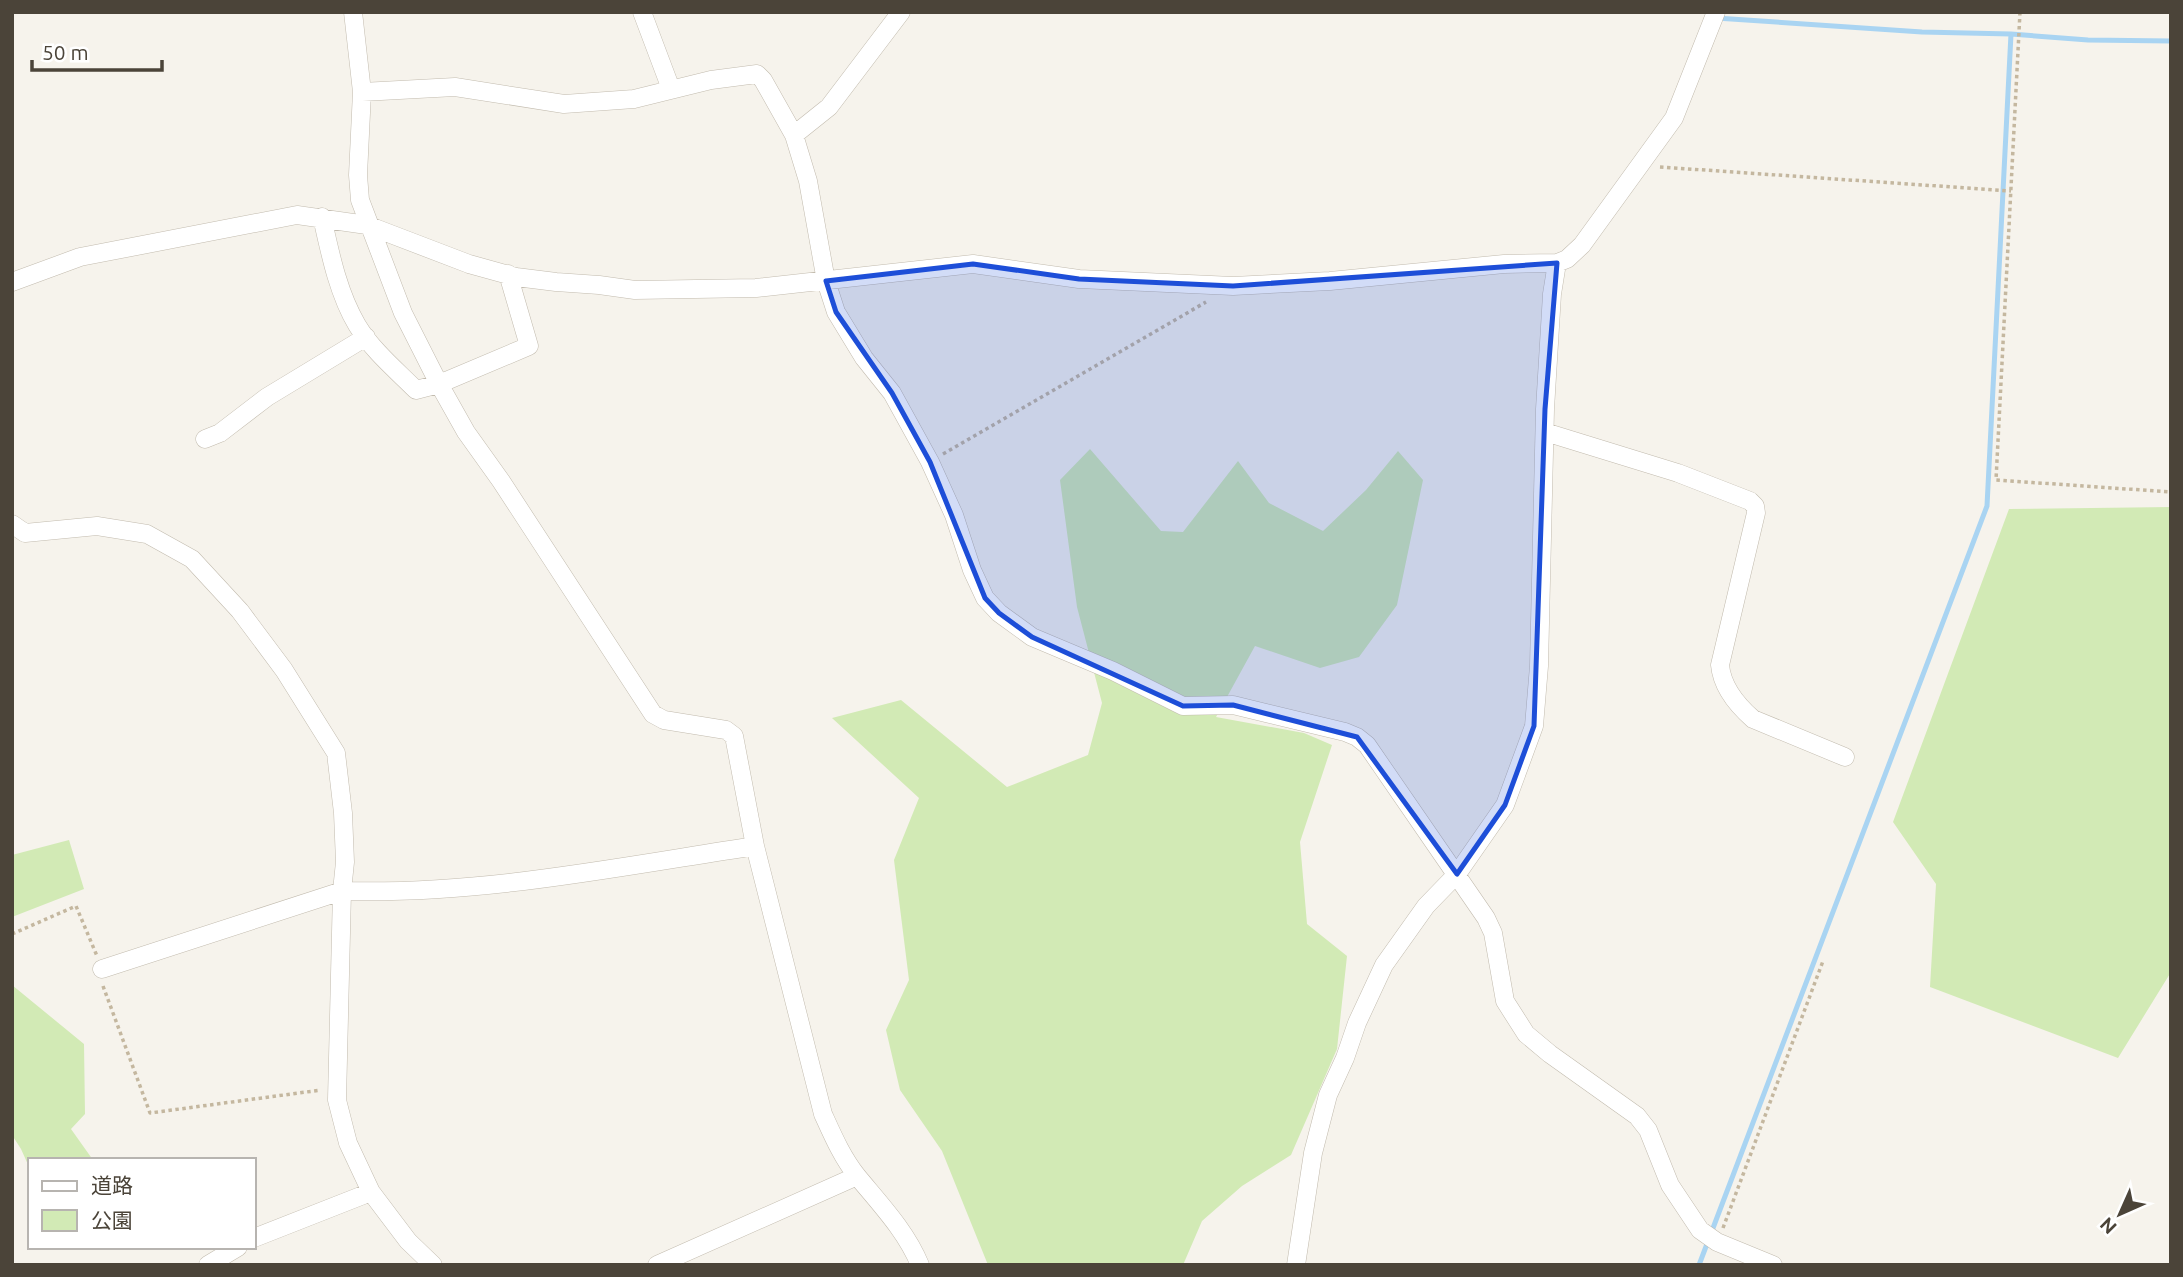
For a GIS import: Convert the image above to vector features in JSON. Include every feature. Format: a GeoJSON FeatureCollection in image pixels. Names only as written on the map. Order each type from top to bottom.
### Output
{"type":"FeatureCollection","features":[{"type":"Feature","properties":{"kind":"street"},"geometry":{"type":"LineString","coordinates":[[353,12],[362,92],[358,188],[367,225],[403,313],[467,432],[653,714],[664,720],[726,730],[734,736],[755,846],[823,1114],[839,1149],[877,1198],[916,1254],[920,1265]]}},
{"type":"Feature","properties":{"kind":"street"},"geometry":{"type":"LineString","coordinates":[[642,12],[671,89]]}},
{"type":"Feature","properties":{"kind":"street"},"geometry":{"type":"LineString","coordinates":[[794,135],[829,107],[901,12]]}},
{"type":"Feature","properties":{"kind":"street"},"geometry":{"type":"LineString","coordinates":[[12,282],[80,257],[297,215],[367,225],[469,264],[508,274],[635,290],[723,291],[973,264],[1079,279],[1233,286],[1330,281],[1504,264],[1558,263],[1567,260],[1582,245],[1674,118],[1716,12]]}},
{"type":"Feature","properties":{"kind":"street"},"geometry":{"type":"LineString","coordinates":[[362,92],[455,87],[564,104],[634,99],[711,80],[757,74],[794,135],[808,181],[826,281],[836,312],[864,358],[892,393],[930,462],[954,515],[972,570],[985,598],[999,613],[1032,637],[1113,671],[1183,706],[1233,705],[1298,719],[1357,737],[1367,745],[1486,918],[1493,933],[1505,1001],[1527,1034],[1550,1054],[1637,1116],[1648,1130],[1670,1185],[1700,1230],[1717,1242],[1773,1265]]}},
{"type":"Feature","properties":{"kind":"street"},"geometry":{"type":"LineString","coordinates":[[322,217],[336,276],[357,326],[384,359],[416,390],[439,384],[529,346],[508,274]]}},
{"type":"Feature","properties":{"kind":"street"},"geometry":{"type":"LineString","coordinates":[[1296,1265],[1313,1153],[1328,1095],[1357,1023],[1384,965],[1426,906],[1457,874],[1505,805],[1534,726],[1539,666],[1545,432],[1552,294],[1558,263]]}},
{"type":"Feature","properties":{"kind":"street"},"geometry":{"type":"LineString","coordinates":[[205,439],[229,428],[268,397],[366,337]]}},
{"type":"Feature","properties":{"kind":"street"},"geometry":{"type":"LineString","coordinates":[[1545,432],[1678,473],[1749,501],[1755,506],[1756,513],[1720,666],[1721,676],[1741,709],[1753,719],[1845,757]]}},
{"type":"Feature","properties":{"kind":"street"},"geometry":{"type":"LineString","coordinates":[[12,524],[25,533],[97,526],[147,534],[192,559],[240,611],[284,670],[335,753],[343,813],[345,862],[337,1100],[348,1143],[371,1192],[408,1241],[433,1265]]}},
{"type":"Feature","properties":{"kind":"street"},"geometry":{"type":"LineString","coordinates":[[102,969],[342,891],[484,887],[755,846]]}},
{"type":"Feature","properties":{"kind":"street"},"geometry":{"type":"LineString","coordinates":[[657,1265],[857,1175]]}},
{"type":"Feature","properties":{"kind":"street"},"geometry":{"type":"LineString","coordinates":[[256,1237],[371,1192]]}},
{"type":"Feature","properties":{"kind":"street"},"geometry":{"type":"LineString","coordinates":[[208,1265],[235,1249]]}},
{"type":"Feature","properties":{"kind":"path"},"geometry":{"type":"LineString","coordinates":[[2020,12],[1996,480],[2171,492]]}},
{"type":"Feature","properties":{"kind":"path"},"geometry":{"type":"LineString","coordinates":[[1641,166],[2011,191]]}},
{"type":"Feature","properties":{"kind":"path"},"geometry":{"type":"LineString","coordinates":[[930,462],[996,421],[1091,370],[1233,286]]}},
{"type":"Feature","properties":{"kind":"path"},"geometry":{"type":"LineString","coordinates":[[12,934],[76,906],[102,969],[102,981],[150,1113],[337,1088]]}},
{"type":"Feature","properties":{"kind":"path"},"geometry":{"type":"LineString","coordinates":[[1717,1242],[1823,961]]}},
{"type":"Feature","properties":{"kind":"highlighted area"},"geometry":{"type":"Polygon","coordinates":[[[1557,263],[1545,409],[1534,726],[1505,805],[1457,874],[1357,737],[1233,705],[1183,706],[1032,637],[999,613],[985,598],[930,462],[892,393],[836,312],[826,281],[973,264],[1079,279],[1233,286],[1557,263]]]}},
{"type":"Feature","properties":{"kind":"green space"},"geometry":{"type":"Polygon","coordinates":[[[1090,449],[1161,531],[1183,532],[1238,461],[1269,503],[1323,531],[1366,490],[1398,451],[1423,480],[1397,605],[1359,657],[1320,668],[1255,646],[1216,717],[1304,733],[1332,745],[1300,842],[1307,924],[1347,956],[1337,1049],[1291,1155],[1242,1186],[1202,1221],[1183,1265],[988,1265],[942,1151],[900,1090],[886,1030],[909,980],[894,860],[919,798],[832,718],[901,700],[1007,787],[1088,755],[1102,703],[1077,607],[1060,480],[1090,449]]]}},
{"type":"Feature","properties":{"kind":"green space"},"geometry":{"type":"Polygon","coordinates":[[[2171,507],[2171,972],[2118,1058],[1930,987],[1936,884],[1893,822],[2009,509],[2171,507]]]}},
{"type":"Feature","properties":{"kind":"green space"},"geometry":{"type":"Polygon","coordinates":[[[69,840],[84,889],[12,917],[12,855],[69,840]]]}},
{"type":"Feature","properties":{"kind":"green space"},"geometry":{"type":"Polygon","coordinates":[[[12,985],[84,1044],[85,1114],[71,1129],[92,1158],[28,1158],[28,1165],[12,1135],[12,985]]]}},
{"type":"Feature","properties":{"kind":"waterway"},"geometry":{"type":"LineString","coordinates":[[1716,18],[1922,32],[2171,41]]}},
{"type":"Feature","properties":{"kind":"waterway"},"geometry":{"type":"LineString","coordinates":[[1699,1265],[1987,506],[2011,34]]}}]}
